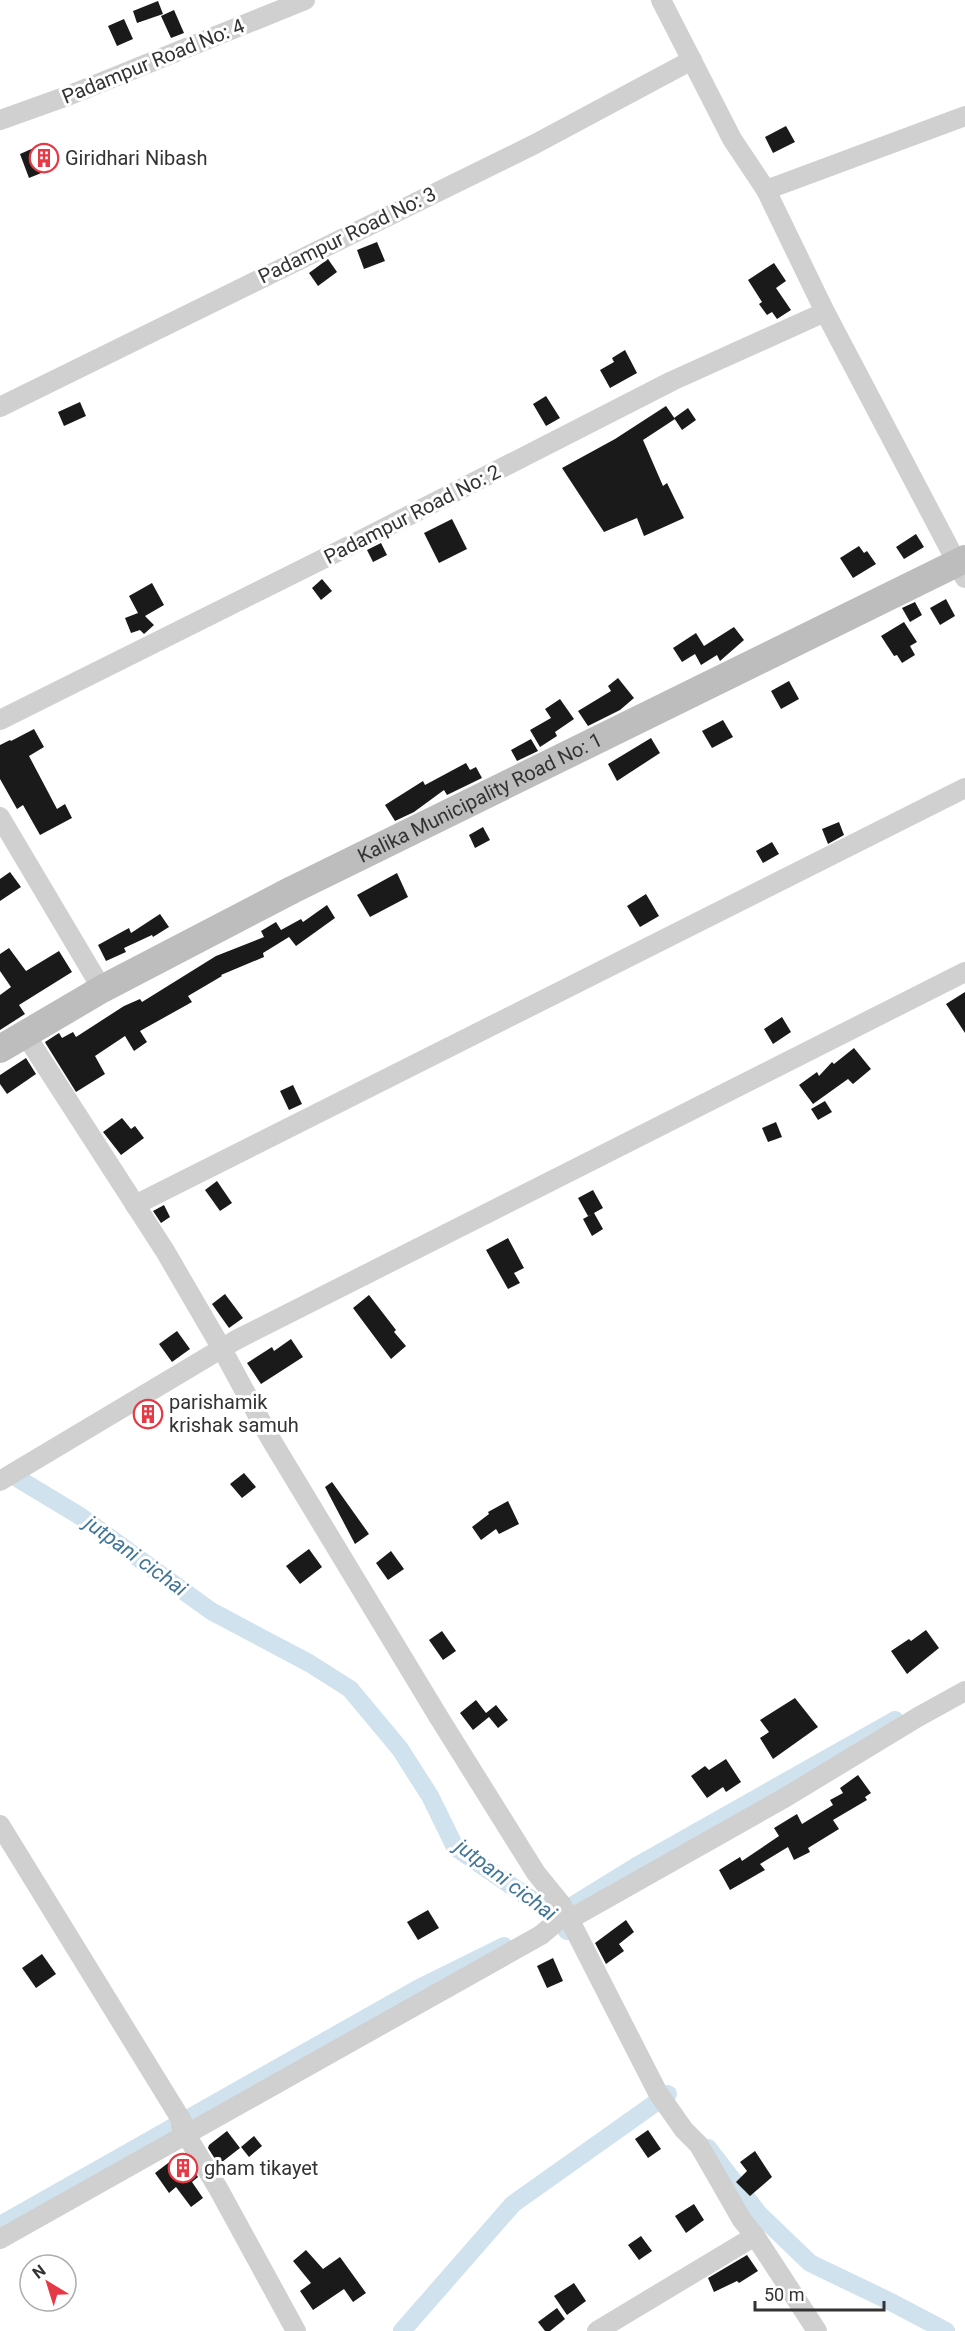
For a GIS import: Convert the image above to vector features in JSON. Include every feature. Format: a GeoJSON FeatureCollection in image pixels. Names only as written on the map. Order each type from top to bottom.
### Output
{"type":"FeatureCollection","features":[{"type":"Feature","properties":{"kind":"street","name":"Padampur Road No: 4"},"geometry":{"type":"LineString","coordinates":[[0,120],[70,95],[305,0]]}},
{"type":"Feature","properties":{"kind":"street"},"geometry":{"type":"LineString","coordinates":[[662,0],[732,138],[766,190],[825,312],[962,567]]}},
{"type":"Feature","properties":{"kind":"street","name":"Padampur Road No: 3"},"geometry":{"type":"LineString","coordinates":[[0,407],[535,144],[692,60]]}},
{"type":"Feature","properties":{"kind":"street"},"geometry":{"type":"LineString","coordinates":[[766,190],[965,116]]}},
{"type":"Feature","properties":{"kind":"street","name":"Padampur Road No: 2"},"geometry":{"type":"LineString","coordinates":[[0,720],[363,540],[672,381],[825,312]]}},
{"type":"Feature","properties":{"kind":"street","name":"Kalika Municipality Road No: 1"},"geometry":{"type":"LineString","coordinates":[[0,1049],[102,989],[292,890],[962,567]]}},
{"type":"Feature","properties":{"kind":"street"},"geometry":{"type":"LineString","coordinates":[[135,1205],[965,788]]}},
{"type":"Feature","properties":{"kind":"street"},"geometry":{"type":"LineString","coordinates":[[0,817],[102,989]]}},
{"type":"Feature","properties":{"kind":"street"},"geometry":{"type":"LineString","coordinates":[[0,1481],[222,1349],[965,972]]}},
{"type":"Feature","properties":{"kind":"street"},"geometry":{"type":"LineString","coordinates":[[25,1034],[165,1251],[270,1438],[438,1716],[536,1873],[567,1913],[658,2093],[684,2130],[699,2145],[742,2220],[755,2236],[817,2331]]}},
{"type":"Feature","properties":{"kind":"street"},"geometry":{"type":"LineString","coordinates":[[0,2239],[541,1935],[567,1913],[786,1797],[965,1691]]}},
{"type":"Feature","properties":{"kind":"street"},"geometry":{"type":"LineString","coordinates":[[0,1825],[182,2121],[181,2126],[296,2331]]}},
{"type":"Feature","properties":{"kind":"street"},"geometry":{"type":"LineString","coordinates":[[597,2331],[755,2236]]}},
{"type":"Feature","properties":{"kind":"building"},"geometry":{"type":"Polygon","coordinates":[[[158,1],[163,14],[137,23],[133,11],[158,1]]]}},
{"type":"Feature","properties":{"kind":"building"},"geometry":{"type":"Polygon","coordinates":[[[174,10],[184,33],[171,38],[161,16],[174,10]]]}},
{"type":"Feature","properties":{"kind":"building"},"geometry":{"type":"Polygon","coordinates":[[[124,19],[133,39],[117,46],[108,26],[124,19]]]}},
{"type":"Feature","properties":{"kind":"building"},"geometry":{"type":"Polygon","coordinates":[[[786,126],[795,142],[773,153],[765,137],[786,126]]]}},
{"type":"Feature","properties":{"kind":"building"},"geometry":{"type":"Polygon","coordinates":[[[45,143],[56,167],[29,178],[20,154],[45,143]]]}},
{"type":"Feature","properties":{"kind":"building"},"geometry":{"type":"Polygon","coordinates":[[[377,242],[385,261],[364,269],[357,250],[377,242]]]}},
{"type":"Feature","properties":{"kind":"building"},"geometry":{"type":"Polygon","coordinates":[[[328,259],[337,272],[318,286],[309,273],[328,259]]]}},
{"type":"Feature","properties":{"kind":"building"},"geometry":{"type":"Polygon","coordinates":[[[774,263],[786,281],[776,288],[791,310],[777,319],[772,312],[767,315],[759,304],[762,302],[748,280],[774,263]]]}},
{"type":"Feature","properties":{"kind":"building"},"geometry":{"type":"Polygon","coordinates":[[[625,350],[637,373],[610,388],[600,370],[614,362],[612,358],[625,350]]]}},
{"type":"Feature","properties":{"kind":"building"},"geometry":{"type":"Polygon","coordinates":[[[546,396],[560,418],[546,426],[533,404],[546,396]]]}},
{"type":"Feature","properties":{"kind":"building"},"geometry":{"type":"Polygon","coordinates":[[[80,402],[86,416],[64,426],[58,412],[80,402]]]}},
{"type":"Feature","properties":{"kind":"building"},"geometry":{"type":"Polygon","coordinates":[[[666,406],[675,419],[643,440],[663,486],[667,483],[684,518],[644,536],[637,518],[604,532],[562,468],[615,439],[666,406]]]}},
{"type":"Feature","properties":{"kind":"building"},"geometry":{"type":"Polygon","coordinates":[[[688,408],[696,420],[682,430],[674,418],[688,408]]]}},
{"type":"Feature","properties":{"kind":"building"},"geometry":{"type":"Polygon","coordinates":[[[452,519],[467,549],[439,563],[424,533],[452,519]]]}},
{"type":"Feature","properties":{"kind":"building"},"geometry":{"type":"Polygon","coordinates":[[[916,534],[924,547],[904,559],[896,547],[916,534]]]}},
{"type":"Feature","properties":{"kind":"building"},"geometry":{"type":"Polygon","coordinates":[[[381,543],[387,555],[373,562],[367,550],[381,543]]]}},
{"type":"Feature","properties":{"kind":"building"},"geometry":{"type":"Polygon","coordinates":[[[859,546],[864,553],[867,551],[876,564],[853,578],[840,558],[859,546]]]}},
{"type":"Feature","properties":{"kind":"building"},"geometry":{"type":"Polygon","coordinates":[[[322,579],[332,591],[321,600],[312,588],[322,579]]]}},
{"type":"Feature","properties":{"kind":"building"},"geometry":{"type":"Polygon","coordinates":[[[152,583],[164,605],[145,616],[154,625],[144,634],[140,630],[131,633],[125,618],[138,613],[129,596],[152,583]]]}},
{"type":"Feature","properties":{"kind":"building"},"geometry":{"type":"Polygon","coordinates":[[[946,599],[955,616],[940,625],[930,608],[946,599]]]}},
{"type":"Feature","properties":{"kind":"building"},"geometry":{"type":"Polygon","coordinates":[[[915,602],[922,615],[910,622],[902,608],[915,602]]]}},
{"type":"Feature","properties":{"kind":"building"},"geometry":{"type":"Polygon","coordinates":[[[904,622],[917,642],[910,646],[915,655],[902,663],[897,655],[894,656],[881,636],[904,622]]]}},
{"type":"Feature","properties":{"kind":"building"},"geometry":{"type":"Polygon","coordinates":[[[734,627],[744,640],[720,661],[717,655],[701,665],[695,654],[682,662],[673,648],[696,633],[704,646],[734,627]]]}},
{"type":"Feature","properties":{"kind":"building"},"geometry":{"type":"Polygon","coordinates":[[[618,678],[634,698],[620,710],[588,726],[578,711],[611,691],[608,686],[618,678]]]}},
{"type":"Feature","properties":{"kind":"building"},"geometry":{"type":"Polygon","coordinates":[[[789,681],[799,699],[781,709],[771,691],[789,681]]]}},
{"type":"Feature","properties":{"kind":"building"},"geometry":{"type":"Polygon","coordinates":[[[560,699],[574,719],[555,732],[557,736],[540,747],[530,730],[551,718],[545,709],[560,699]]]}},
{"type":"Feature","properties":{"kind":"building"},"geometry":{"type":"Polygon","coordinates":[[[723,720],[733,737],[712,748],[702,731],[723,720]]]}},
{"type":"Feature","properties":{"kind":"building"},"geometry":{"type":"Polygon","coordinates":[[[34,729],[44,747],[29,756],[57,809],[65,804],[72,818],[40,835],[23,805],[17,809],[0,779],[0,745],[34,729]]]}},
{"type":"Feature","properties":{"kind":"building"},"geometry":{"type":"Polygon","coordinates":[[[651,738],[660,753],[617,781],[608,764],[651,738]]]}},
{"type":"Feature","properties":{"kind":"building"},"geometry":{"type":"Polygon","coordinates":[[[531,739],[538,751],[517,761],[511,750],[531,739]]]}},
{"type":"Feature","properties":{"kind":"building"},"geometry":{"type":"Polygon","coordinates":[[[466,763],[470,770],[476,767],[482,778],[447,795],[444,790],[414,812],[395,821],[385,805],[423,781],[425,785],[466,763]]]}},
{"type":"Feature","properties":{"kind":"building"},"geometry":{"type":"Polygon","coordinates":[[[839,822],[844,835],[828,844],[822,829],[839,822]]]}},
{"type":"Feature","properties":{"kind":"building"},"geometry":{"type":"Polygon","coordinates":[[[483,827],[490,840],[475,848],[469,835],[483,827]]]}},
{"type":"Feature","properties":{"kind":"building"},"geometry":{"type":"Polygon","coordinates":[[[772,842],[779,854],[763,863],[756,851],[772,842]]]}},
{"type":"Feature","properties":{"kind":"building"},"geometry":{"type":"Polygon","coordinates":[[[10,872],[21,887],[0,901],[0,879],[10,872]]]}},
{"type":"Feature","properties":{"kind":"building"},"geometry":{"type":"Polygon","coordinates":[[[397,873],[408,897],[370,917],[357,895],[397,873]]]}},
{"type":"Feature","properties":{"kind":"building"},"geometry":{"type":"Polygon","coordinates":[[[646,894],[659,916],[640,927],[627,906],[646,894]]]}},
{"type":"Feature","properties":{"kind":"building"},"geometry":{"type":"Polygon","coordinates":[[[327,905],[335,918],[296,946],[289,937],[263,953],[264,957],[221,975],[188,996],[192,1002],[140,1031],[147,1042],[134,1051],[125,1036],[95,1056],[105,1074],[76,1092],[45,1042],[59,1033],[62,1038],[73,1032],[76,1037],[124,1006],[140,999],[142,1002],[216,956],[264,937],[261,931],[276,922],[281,930],[301,919],[303,922],[327,905]]]}},
{"type":"Feature","properties":{"kind":"building"},"geometry":{"type":"Polygon","coordinates":[[[160,914],[169,927],[153,937],[152,935],[124,948],[126,952],[106,961],[98,945],[129,928],[131,933],[160,914]]]}},
{"type":"Feature","properties":{"kind":"building"},"geometry":{"type":"Polygon","coordinates":[[[9,948],[26,971],[59,951],[72,972],[19,1005],[25,1014],[0,1030],[0,995],[11,987],[0,971],[0,954],[9,948]]]}},
{"type":"Feature","properties":{"kind":"building"},"geometry":{"type":"Polygon","coordinates":[[[965,992],[965,1033],[946,1004],[965,992]]]}},
{"type":"Feature","properties":{"kind":"building"},"geometry":{"type":"Polygon","coordinates":[[[782,1017],[791,1032],[773,1044],[764,1029],[782,1017]]]}},
{"type":"Feature","properties":{"kind":"building"},"geometry":{"type":"Polygon","coordinates":[[[854,1048],[871,1069],[853,1084],[848,1079],[813,1104],[799,1085],[817,1072],[819,1076],[832,1062],[834,1064],[854,1048]]]}},
{"type":"Feature","properties":{"kind":"building"},"geometry":{"type":"Polygon","coordinates":[[[26,1058],[36,1074],[7,1094],[0,1084],[0,1075],[26,1058]]]}},
{"type":"Feature","properties":{"kind":"building"},"geometry":{"type":"Polygon","coordinates":[[[293,1085],[302,1104],[289,1110],[280,1091],[293,1085]]]}},
{"type":"Feature","properties":{"kind":"building"},"geometry":{"type":"Polygon","coordinates":[[[825,1101],[832,1112],[818,1120],[811,1109],[825,1101]]]}},
{"type":"Feature","properties":{"kind":"building"},"geometry":{"type":"Polygon","coordinates":[[[122,1118],[131,1129],[135,1126],[144,1138],[121,1155],[103,1132],[122,1118]]]}},
{"type":"Feature","properties":{"kind":"building"},"geometry":{"type":"Polygon","coordinates":[[[776,1122],[782,1137],[768,1142],[762,1128],[776,1122]]]}},
{"type":"Feature","properties":{"kind":"building"},"geometry":{"type":"Polygon","coordinates":[[[217,1181],[232,1203],[220,1211],[205,1190],[217,1181]]]}},
{"type":"Feature","properties":{"kind":"building"},"geometry":{"type":"Polygon","coordinates":[[[593,1190],[603,1208],[594,1213],[603,1229],[592,1236],[583,1219],[592,1214],[588,1216],[578,1198],[593,1190]]]}},
{"type":"Feature","properties":{"kind":"building"},"geometry":{"type":"Polygon","coordinates":[[[164,1205],[170,1217],[161,1223],[153,1211],[164,1205]]]}},
{"type":"Feature","properties":{"kind":"building"},"geometry":{"type":"Polygon","coordinates":[[[508,1238],[524,1268],[514,1273],[520,1283],[508,1289],[486,1250],[508,1238]]]}},
{"type":"Feature","properties":{"kind":"building"},"geometry":{"type":"Polygon","coordinates":[[[225,1294],[243,1318],[229,1328],[212,1304],[225,1294]]]}},
{"type":"Feature","properties":{"kind":"building"},"geometry":{"type":"Polygon","coordinates":[[[369,1295],[406,1346],[391,1359],[353,1308],[369,1295]]]}},
{"type":"Feature","properties":{"kind":"building"},"geometry":{"type":"Polygon","coordinates":[[[177,1331],[190,1349],[172,1362],[159,1344],[177,1331]]]}},
{"type":"Feature","properties":{"kind":"building"},"geometry":{"type":"Polygon","coordinates":[[[291,1339],[303,1357],[261,1384],[247,1363],[272,1347],[274,1351],[291,1339]]]}},
{"type":"Feature","properties":{"kind":"building"},"geometry":{"type":"Polygon","coordinates":[[[244,1473],[256,1487],[242,1498],[230,1484],[244,1473]]]}},
{"type":"Feature","properties":{"kind":"building"},"geometry":{"type":"Polygon","coordinates":[[[332,1482],[369,1534],[355,1544],[325,1487],[332,1482]]]}},
{"type":"Feature","properties":{"kind":"building"},"geometry":{"type":"Polygon","coordinates":[[[508,1501],[519,1524],[499,1534],[496,1529],[481,1540],[472,1527],[489,1514],[488,1512],[508,1501]]]}},
{"type":"Feature","properties":{"kind":"building"},"geometry":{"type":"Polygon","coordinates":[[[309,1549],[322,1567],[300,1584],[286,1566],[309,1549]]]}},
{"type":"Feature","properties":{"kind":"building"},"geometry":{"type":"Polygon","coordinates":[[[391,1551],[404,1569],[388,1580],[376,1563],[391,1551]]]}},
{"type":"Feature","properties":{"kind":"building"},"geometry":{"type":"Polygon","coordinates":[[[926,1630],[939,1648],[907,1674],[891,1651],[926,1630]]]}},
{"type":"Feature","properties":{"kind":"building"},"geometry":{"type":"Polygon","coordinates":[[[442,1631],[456,1651],[443,1660],[429,1640],[442,1631]]]}},
{"type":"Feature","properties":{"kind":"building"},"geometry":{"type":"Polygon","coordinates":[[[795,1698],[818,1727],[773,1759],[760,1738],[769,1732],[760,1720],[795,1698]]]}},
{"type":"Feature","properties":{"kind":"building"},"geometry":{"type":"Polygon","coordinates":[[[476,1700],[486,1713],[496,1705],[508,1720],[498,1728],[489,1717],[473,1730],[460,1713],[476,1700]]]}},
{"type":"Feature","properties":{"kind":"building"},"geometry":{"type":"Polygon","coordinates":[[[726,1759],[741,1782],[726,1792],[723,1787],[707,1798],[691,1776],[705,1766],[709,1770],[726,1759]]]}},
{"type":"Feature","properties":{"kind":"building"},"geometry":{"type":"Polygon","coordinates":[[[858,1775],[871,1793],[865,1797],[867,1800],[833,1820],[839,1829],[808,1848],[810,1852],[794,1860],[788,1847],[760,1864],[765,1870],[730,1890],[719,1870],[740,1857],[742,1861],[779,1836],[774,1828],[797,1814],[802,1824],[833,1805],[830,1800],[843,1793],[840,1788],[858,1775]]]}},
{"type":"Feature","properties":{"kind":"building"},"geometry":{"type":"Polygon","coordinates":[[[428,1910],[439,1928],[418,1940],[407,1922],[428,1910]]]}},
{"type":"Feature","properties":{"kind":"building"},"geometry":{"type":"Polygon","coordinates":[[[626,1920],[634,1932],[619,1944],[624,1951],[606,1964],[595,1943],[626,1920]]]}},
{"type":"Feature","properties":{"kind":"building"},"geometry":{"type":"Polygon","coordinates":[[[42,1954],[56,1974],[36,1988],[22,1968],[42,1954]]]}},
{"type":"Feature","properties":{"kind":"building"},"geometry":{"type":"Polygon","coordinates":[[[553,1958],[563,1981],[547,1988],[537,1966],[553,1958]]]}},
{"type":"Feature","properties":{"kind":"building"},"geometry":{"type":"Polygon","coordinates":[[[648,2130],[661,2149],[648,2158],[635,2139],[648,2130]]]}},
{"type":"Feature","properties":{"kind":"building"},"geometry":{"type":"Polygon","coordinates":[[[227,2131],[240,2148],[222,2162],[220,2160],[217,2162],[208,2148],[227,2131]]]}},
{"type":"Feature","properties":{"kind":"building"},"geometry":{"type":"Polygon","coordinates":[[[254,2136],[262,2146],[249,2157],[241,2147],[254,2136]]]}},
{"type":"Feature","properties":{"kind":"building"},"geometry":{"type":"Polygon","coordinates":[[[755,2151],[772,2177],[750,2196],[736,2182],[747,2171],[740,2162],[755,2151]]]}},
{"type":"Feature","properties":{"kind":"building"},"geometry":{"type":"Polygon","coordinates":[[[180,2154],[198,2177],[192,2182],[203,2198],[191,2207],[176,2187],[169,2193],[155,2173],[180,2154]]]}},
{"type":"Feature","properties":{"kind":"building"},"geometry":{"type":"Polygon","coordinates":[[[694,2204],[704,2220],[686,2233],[675,2216],[694,2204]]]}},
{"type":"Feature","properties":{"kind":"building"},"geometry":{"type":"Polygon","coordinates":[[[641,2236],[652,2251],[639,2260],[628,2245],[641,2236]]]}},
{"type":"Feature","properties":{"kind":"building"},"geometry":{"type":"Polygon","coordinates":[[[306,2250],[323,2269],[340,2257],[366,2293],[353,2302],[344,2289],[313,2310],[300,2291],[311,2283],[293,2261],[306,2250]]]}},
{"type":"Feature","properties":{"kind":"building"},"geometry":{"type":"Polygon","coordinates":[[[747,2255],[758,2271],[739,2283],[737,2281],[714,2292],[708,2278],[747,2255]]]}},
{"type":"Feature","properties":{"kind":"building"},"geometry":{"type":"Polygon","coordinates":[[[574,2283],[586,2301],[567,2315],[554,2296],[574,2283]]]}},
{"type":"Feature","properties":{"kind":"building"},"geometry":{"type":"Polygon","coordinates":[[[557,2308],[565,2319],[550,2331],[545,2331],[538,2322],[557,2308]]]}},
{"type":"Feature","properties":{"kind":"waterway","name":"jutpani cichai"},"geometry":{"type":"LineString","coordinates":[[17,1478],[80,1516],[211,1611],[309,1663],[350,1689],[400,1749],[430,1796],[455,1847],[560,1919],[567,1931]]}},
{"type":"Feature","properties":{"kind":"waterway"},"geometry":{"type":"LineString","coordinates":[[556,1921],[572,1906],[640,1864],[895,1720]]}},
{"type":"Feature","properties":{"kind":"waterway"},"geometry":{"type":"LineString","coordinates":[[0,2225],[419,1988],[504,1946]]}},
{"type":"Feature","properties":{"kind":"waterway"},"geometry":{"type":"LineString","coordinates":[[402,2331],[513,2204],[668,2094]]}},
{"type":"Feature","properties":{"kind":"waterway","name":"jutpani cichai"},"geometry":{"type":"LineString","coordinates":[[708,2148],[759,2214],[810,2263],[946,2331]]}},
{"type":"Feature","properties":{"kind":"place","name":"Giridhari Nibash"},"geometry":{"type":"Point","coordinates":[44,158]}},
{"type":"Feature","properties":{"kind":"place","name":"parishamik krishak samuh"},"geometry":{"type":"Point","coordinates":[148,1414]}},
{"type":"Feature","properties":{"kind":"place","name":"gham tikayet"},"geometry":{"type":"Point","coordinates":[183,2168]}}]}
